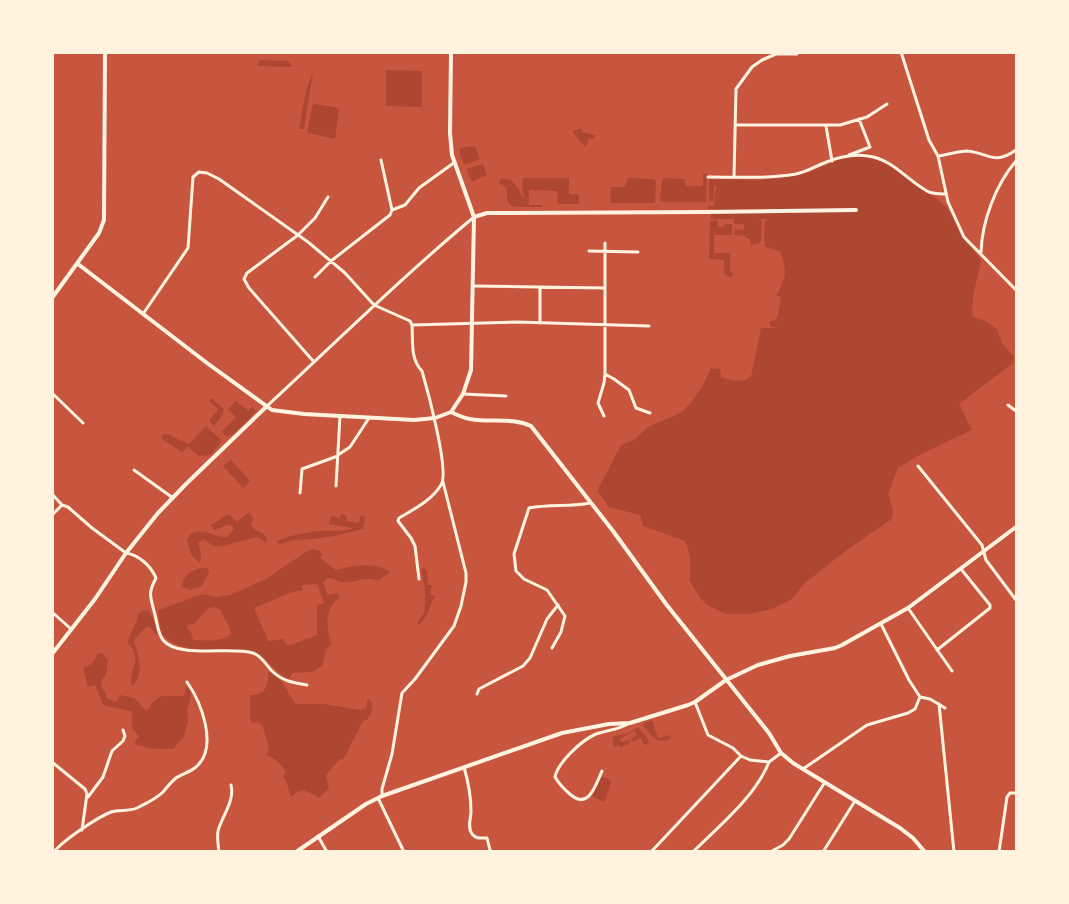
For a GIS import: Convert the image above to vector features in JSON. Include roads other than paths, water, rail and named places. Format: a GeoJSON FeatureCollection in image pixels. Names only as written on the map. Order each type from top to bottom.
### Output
{"type":"FeatureCollection","features":[{"type":"Feature","properties":{"kind":"street"},"geometry":{"type":"LineString","coordinates":[[52,298],[99,233],[104,220],[106,52]]}},
{"type":"Feature","properties":{"kind":"street"},"geometry":{"type":"LineString","coordinates":[[78,264],[272,410],[414,420],[435,418],[451,412],[463,394],[471,370],[474,286],[474,217],[452,155],[450,132],[451,52]]}},
{"type":"Feature","properties":{"kind":"street"},"geometry":{"type":"LineString","coordinates":[[901,52],[929,140],[938,156],[946,194],[964,237],[1016,290]]}},
{"type":"Feature","properties":{"kind":"street"},"geometry":{"type":"LineString","coordinates":[[734,177],[736,89],[752,67],[762,60],[776,54],[797,54]]}},
{"type":"Feature","properties":{"kind":"street"},"geometry":{"type":"LineString","coordinates":[[736,125],[840,125],[866,117],[887,104]]}},
{"type":"Feature","properties":{"kind":"street"},"geometry":{"type":"LineString","coordinates":[[708,177],[797,174],[870,148],[859,119]]}},
{"type":"Feature","properties":{"kind":"street"},"geometry":{"type":"LineString","coordinates":[[826,126],[832,160]]}},
{"type":"Feature","properties":{"kind":"street"},"geometry":{"type":"LineString","coordinates":[[938,156],[963,151],[999,159],[1006,158],[1016,151]]}},
{"type":"Feature","properties":{"kind":"street"},"geometry":{"type":"LineString","coordinates":[[849,155],[855,157],[871,156],[882,160],[927,191],[946,194]]}},
{"type":"Feature","properties":{"kind":"street"},"geometry":{"type":"LineString","coordinates":[[316,277],[331,261],[390,215],[392,210],[381,160]]}},
{"type":"Feature","properties":{"kind":"street"},"geometry":{"type":"LineString","coordinates":[[981,253],[987,215],[1009,169],[1016,161]]}},
{"type":"Feature","properties":{"kind":"street"},"geometry":{"type":"LineString","coordinates":[[392,210],[405,205],[419,188],[455,162]]}},
{"type":"Feature","properties":{"kind":"street"},"geometry":{"type":"LineString","coordinates":[[143,314],[188,248],[193,177],[195,173],[199,172],[207,173],[219,179],[298,235],[331,261],[374,305],[401,316],[412,324],[414,360],[416,366],[422,371],[431,410],[435,418],[443,481],[466,572],[466,582],[454,626],[415,679],[402,693],[392,754],[380,797],[404,852]]}},
{"type":"Feature","properties":{"kind":"street"},"geometry":{"type":"LineString","coordinates":[[314,362],[244,282],[247,272],[298,235],[315,218],[328,197]]}},
{"type":"Feature","properties":{"kind":"street"},"geometry":{"type":"LineString","coordinates":[[52,654],[95,599],[126,553],[173,498],[374,305],[474,217],[492,212],[856,210]]}},
{"type":"Feature","properties":{"kind":"street"},"geometry":{"type":"LineString","coordinates":[[604,416],[598,403],[604,383],[605,243]]}},
{"type":"Feature","properties":{"kind":"street"},"geometry":{"type":"LineString","coordinates":[[589,251],[638,252]]}},
{"type":"Feature","properties":{"kind":"street"},"geometry":{"type":"LineString","coordinates":[[474,286],[604,288]]}},
{"type":"Feature","properties":{"kind":"street"},"geometry":{"type":"LineString","coordinates":[[540,288],[540,323]]}},
{"type":"Feature","properties":{"kind":"street"},"geometry":{"type":"LineString","coordinates":[[412,324],[473,322],[649,326]]}},
{"type":"Feature","properties":{"kind":"street"},"geometry":{"type":"LineString","coordinates":[[604,374],[629,390],[636,408],[650,413]]}},
{"type":"Feature","properties":{"kind":"street"},"geometry":{"type":"LineString","coordinates":[[52,393],[83,424]]}},
{"type":"Feature","properties":{"kind":"street"},"geometry":{"type":"LineString","coordinates":[[463,394],[506,396]]}},
{"type":"Feature","properties":{"kind":"street"},"geometry":{"type":"LineString","coordinates":[[1008,405],[1016,411]]}},
{"type":"Feature","properties":{"kind":"street"},"geometry":{"type":"LineString","coordinates":[[451,412],[470,419],[524,423],[531,426],[666,604],[768,733],[781,753],[803,769],[900,828],[914,838],[925,852]]}},
{"type":"Feature","properties":{"kind":"street"},"geometry":{"type":"LineString","coordinates":[[336,486],[340,416]]}},
{"type":"Feature","properties":{"kind":"street"},"geometry":{"type":"LineString","coordinates":[[300,493],[302,470],[338,455],[350,447],[369,418]]}},
{"type":"Feature","properties":{"kind":"street"},"geometry":{"type":"LineString","coordinates":[[918,466],[982,545],[983,553],[1016,600]]}},
{"type":"Feature","properties":{"kind":"street"},"geometry":{"type":"LineString","coordinates":[[134,470],[173,498]]}},
{"type":"Feature","properties":{"kind":"street"},"geometry":{"type":"LineString","coordinates":[[420,579],[415,546],[398,521],[399,518],[423,504],[443,481]]}},
{"type":"Feature","properties":{"kind":"street"},"geometry":{"type":"LineString","coordinates":[[52,494],[62,505],[68,507],[92,528],[126,553],[133,554],[142,560],[150,568],[156,576],[150,587],[150,595],[161,638],[168,645],[202,652],[244,652],[254,654],[284,680],[307,685]]}},
{"type":"Feature","properties":{"kind":"street"},"geometry":{"type":"LineString","coordinates":[[552,648],[562,632],[565,616],[547,590],[524,580],[516,571],[514,554],[529,508],[544,505],[581,505],[590,503]]}},
{"type":"Feature","properties":{"kind":"street"},"geometry":{"type":"LineString","coordinates":[[52,515],[62,505]]}},
{"type":"Feature","properties":{"kind":"street"},"geometry":{"type":"LineString","coordinates":[[602,771],[590,795],[584,800],[576,799],[566,791],[555,777],[560,766],[583,742],[595,735],[619,729],[630,723],[695,702],[726,680],[766,663],[790,656],[835,648],[881,624],[908,608],[1016,528]]}},
{"type":"Feature","properties":{"kind":"street"},"geometry":{"type":"LineString","coordinates":[[937,650],[990,608],[990,605],[961,569]]}},
{"type":"Feature","properties":{"kind":"street"},"geometry":{"type":"LineString","coordinates":[[477,694],[479,689],[523,666],[530,658],[547,619],[558,605]]}},
{"type":"Feature","properties":{"kind":"street"},"geometry":{"type":"LineString","coordinates":[[908,608],[952,671]]}},
{"type":"Feature","properties":{"kind":"street"},"geometry":{"type":"LineString","coordinates":[[52,612],[71,630]]}},
{"type":"Feature","properties":{"kind":"street"},"geometry":{"type":"LineString","coordinates":[[881,624],[909,680],[920,697],[930,699],[946,708]]}},
{"type":"Feature","properties":{"kind":"street"},"geometry":{"type":"LineString","coordinates":[[54,852],[57,847],[112,812],[134,809],[152,800],[177,778],[196,767],[201,761],[206,747],[206,723],[187,682]]}},
{"type":"Feature","properties":{"kind":"street"},"geometry":{"type":"LineString","coordinates":[[803,769],[867,726],[908,714],[915,709],[920,697]]}},
{"type":"Feature","properties":{"kind":"street"},"geometry":{"type":"LineString","coordinates":[[695,702],[708,735],[733,748],[741,756],[750,760],[769,762]]}},
{"type":"Feature","properties":{"kind":"street"},"geometry":{"type":"LineString","coordinates":[[939,704],[954,852]]}},
{"type":"Feature","properties":{"kind":"street"},"geometry":{"type":"LineString","coordinates":[[296,852],[366,804],[380,797],[562,733],[609,724],[630,723]]}},
{"type":"Feature","properties":{"kind":"street"},"geometry":{"type":"LineString","coordinates":[[87,797],[93,792],[103,777],[112,751],[123,741],[125,736],[123,730]]}},
{"type":"Feature","properties":{"kind":"street"},"geometry":{"type":"LineString","coordinates":[[693,852],[754,788],[769,762],[781,753]]}},
{"type":"Feature","properties":{"kind":"street"},"geometry":{"type":"LineString","coordinates":[[651,852],[741,756]]}},
{"type":"Feature","properties":{"kind":"street"},"geometry":{"type":"LineString","coordinates":[[52,762],[85,790],[87,797],[82,830]]}},
{"type":"Feature","properties":{"kind":"street"},"geometry":{"type":"LineString","coordinates":[[464,767],[471,811],[470,830],[473,836],[487,838],[490,850]]}},
{"type":"Feature","properties":{"kind":"street"},"geometry":{"type":"LineString","coordinates":[[772,851],[789,839],[825,782]]}},
{"type":"Feature","properties":{"kind":"street"},"geometry":{"type":"LineString","coordinates":[[218,852],[218,834],[231,798],[231,785]]}},
{"type":"Feature","properties":{"kind":"street"},"geometry":{"type":"LineString","coordinates":[[999,852],[1007,796],[1010,793],[1016,793]]}},
{"type":"Feature","properties":{"kind":"street"},"geometry":{"type":"LineString","coordinates":[[823,852],[856,800]]}},
{"type":"Feature","properties":{"kind":"street"},"geometry":{"type":"LineString","coordinates":[[318,836],[328,852]]}}]}
